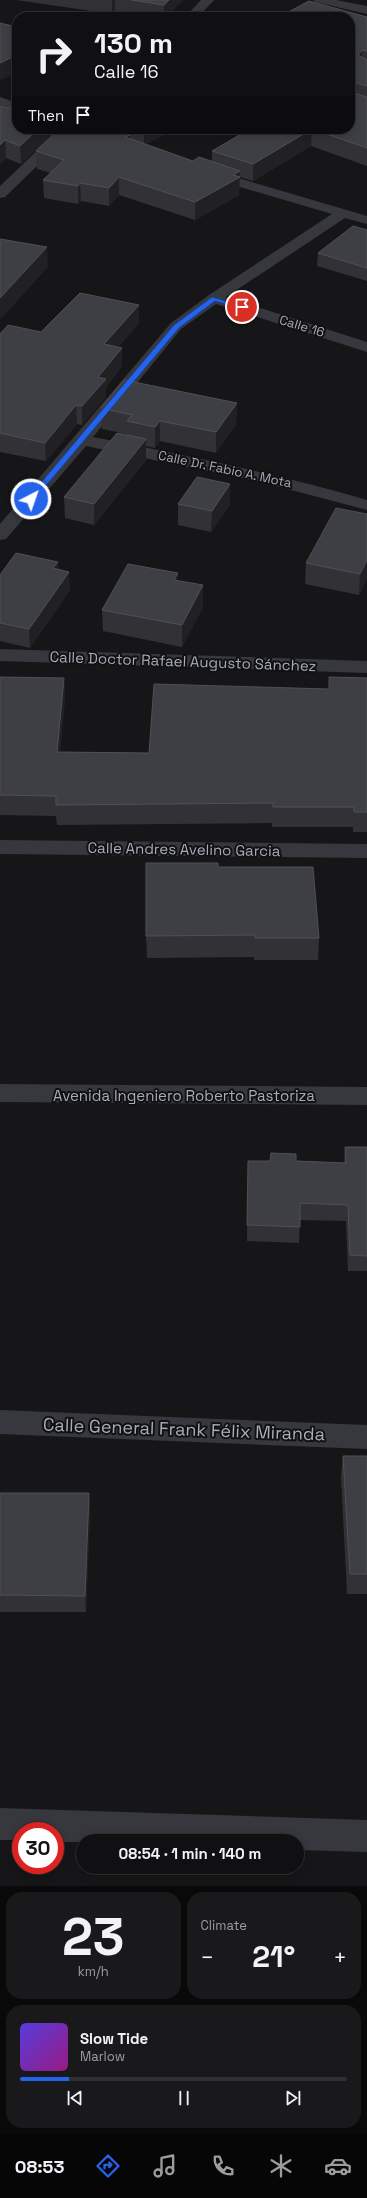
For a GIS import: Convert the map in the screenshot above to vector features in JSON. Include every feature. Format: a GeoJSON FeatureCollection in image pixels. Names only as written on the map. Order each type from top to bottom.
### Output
{"type":"FeatureCollection","features":[{"type":"Feature","properties":{"kind":"street"},"geometry":{"type":"LineString","coordinates":[[196,12],[208,0]]}},
{"type":"Feature","properties":{"kind":"street"},"geometry":{"type":"LineString","coordinates":[[319,0],[366,8]]}},
{"type":"Feature","properties":{"kind":"street"},"geometry":{"type":"LineString","coordinates":[[0,101],[12,105]]}},
{"type":"Feature","properties":{"kind":"street"},"geometry":{"type":"LineString","coordinates":[[0,194],[63,134]]}},
{"type":"Feature","properties":{"kind":"street"},"geometry":{"type":"LineString","coordinates":[[201,170],[262,190],[367,220]]}},
{"type":"Feature","properties":{"kind":"street"},"geometry":{"type":"LineString","coordinates":[[0,535],[82,440],[176,326],[214,298],[343,213]]}},
{"type":"Feature","properties":{"kind":"street","name":"Calle 16"},"geometry":{"type":"LineString","coordinates":[[214,298],[367,347]]}},
{"type":"Feature","properties":{"kind":"street","name":"Calle Dr. Fabio A. Mota"},"geometry":{"type":"LineString","coordinates":[[82,440],[222,467],[304,486],[367,505]]}},
{"type":"Feature","properties":{"kind":"street","name":"Calle Doctor Rafael Augusto Sánchez"},"geometry":{"type":"LineString","coordinates":[[0,655],[367,667]]}},
{"type":"Feature","properties":{"kind":"street","name":"Calle Andres Avelino Garcia"},"geometry":{"type":"LineString","coordinates":[[0,847],[367,851]]}},
{"type":"Feature","properties":{"kind":"street","name":"Avenida Ingeniero Roberto Pastoriza"},"geometry":{"type":"LineString","coordinates":[[0,1093],[367,1096]]}},
{"type":"Feature","properties":{"kind":"street","name":"Calle General Frank Félix Miranda"},"geometry":{"type":"LineString","coordinates":[[0,1422],[367,1437]]}},
{"type":"Feature","properties":{"kind":"street"},"geometry":{"type":"LineString","coordinates":[[0,1824],[367,1836]]}},
{"type":"Feature","properties":{"kind":"building"},"geometry":{"type":"Polygon","coordinates":[[[132,0],[169,0],[164,5],[132,0]]]}},
{"type":"Feature","properties":{"kind":"building"},"geometry":{"type":"Polygon","coordinates":[[[309,1],[349,12],[288,12],[309,1]]]}},
{"type":"Feature","properties":{"kind":"building"},"geometry":{"type":"Polygon","coordinates":[[[355,14],[367,17],[367,51],[362,50],[358,55],[367,60],[367,86],[355,82],[355,14]]]}},
{"type":"Feature","properties":{"kind":"building"},"geometry":{"type":"Polygon","coordinates":[[[0,23],[12,26],[12,57],[0,63],[0,23]]]}},
{"type":"Feature","properties":{"kind":"building"},"geometry":{"type":"Polygon","coordinates":[[[355,93],[367,97],[367,148],[326,134],[355,134],[355,93]]]}},
{"type":"Feature","properties":{"kind":"building"},"geometry":{"type":"Polygon","coordinates":[[[0,106],[12,109],[12,134],[33,134],[20,146],[5,140],[0,145],[0,106]]]}},
{"type":"Feature","properties":{"kind":"building"},"geometry":{"type":"Polygon","coordinates":[[[54,134],[127,134],[130,135],[125,137],[193,161],[199,157],[240,171],[233,175],[240,177],[195,202],[119,177],[109,188],[80,183],[78,186],[43,180],[64,160],[36,151],[54,134]]]}},
{"type":"Feature","properties":{"kind":"building"},"geometry":{"type":"Polygon","coordinates":[[[241,134],[304,134],[253,164],[212,151],[241,134]]]}},
{"type":"Feature","properties":{"kind":"building"},"geometry":{"type":"Polygon","coordinates":[[[353,226],[367,230],[367,268],[318,253],[353,226]]]}},
{"type":"Feature","properties":{"kind":"building"},"geometry":{"type":"Polygon","coordinates":[[[0,239],[47,247],[0,298],[0,239]]]}},
{"type":"Feature","properties":{"kind":"building"},"geometry":{"type":"Polygon","coordinates":[[[80,293],[139,305],[104,344],[122,348],[98,377],[106,379],[82,406],[76,405],[45,443],[0,433],[0,334],[8,325],[41,332],[80,293]]]}},
{"type":"Feature","properties":{"kind":"building"},"geometry":{"type":"Polygon","coordinates":[[[124,380],[237,403],[216,432],[160,421],[155,427],[127,421],[132,415],[101,408],[124,380]]]}},
{"type":"Feature","properties":{"kind":"building"},"geometry":{"type":"Polygon","coordinates":[[[117,433],[146,439],[94,504],[64,497],[117,433]]]}},
{"type":"Feature","properties":{"kind":"building"},"geometry":{"type":"Polygon","coordinates":[[[197,477],[230,484],[212,511],[178,504],[197,477]]]}},
{"type":"Feature","properties":{"kind":"building"},"geometry":{"type":"Polygon","coordinates":[[[336,508],[367,514],[367,560],[360,574],[306,563],[336,508]]]}},
{"type":"Feature","properties":{"kind":"building"},"geometry":{"type":"Polygon","coordinates":[[[16,553],[58,562],[53,568],[69,572],[29,629],[0,623],[0,575],[16,553]]]}},
{"type":"Feature","properties":{"kind":"building"},"geometry":{"type":"Polygon","coordinates":[[[128,564],[178,573],[174,580],[203,585],[182,625],[102,610],[128,564]]]}},
{"type":"Feature","properties":{"kind":"building"},"geometry":{"type":"Polygon","coordinates":[[[0,677],[64,678],[57,752],[149,753],[154,684],[329,689],[329,677],[367,678],[367,812],[354,812],[354,807],[273,807],[273,803],[56,805],[56,796],[0,795],[0,677]]]}},
{"type":"Feature","properties":{"kind":"building"},"geometry":{"type":"Polygon","coordinates":[[[146,863],[218,863],[218,867],[313,867],[319,938],[255,938],[255,935],[146,936],[146,863]]]}},
{"type":"Feature","properties":{"kind":"building"},"geometry":{"type":"Polygon","coordinates":[[[345,1147],[367,1147],[367,1256],[350,1255],[348,1205],[300,1203],[300,1227],[247,1225],[248,1161],[270,1161],[271,1153],[296,1154],[296,1161],[346,1163],[345,1147]]]}},
{"type":"Feature","properties":{"kind":"building"},"geometry":{"type":"Polygon","coordinates":[[[343,1456],[367,1456],[367,1574],[350,1574],[343,1456]]]}},
{"type":"Feature","properties":{"kind":"building"},"geometry":{"type":"Polygon","coordinates":[[[0,1493],[89,1493],[85,1596],[0,1595],[0,1493]]]}},
{"type":"Feature","properties":{"kind":"route"},"geometry":{"type":"LineString","coordinates":[[31,499],[176,326],[214,298],[242,307]]}}]}
